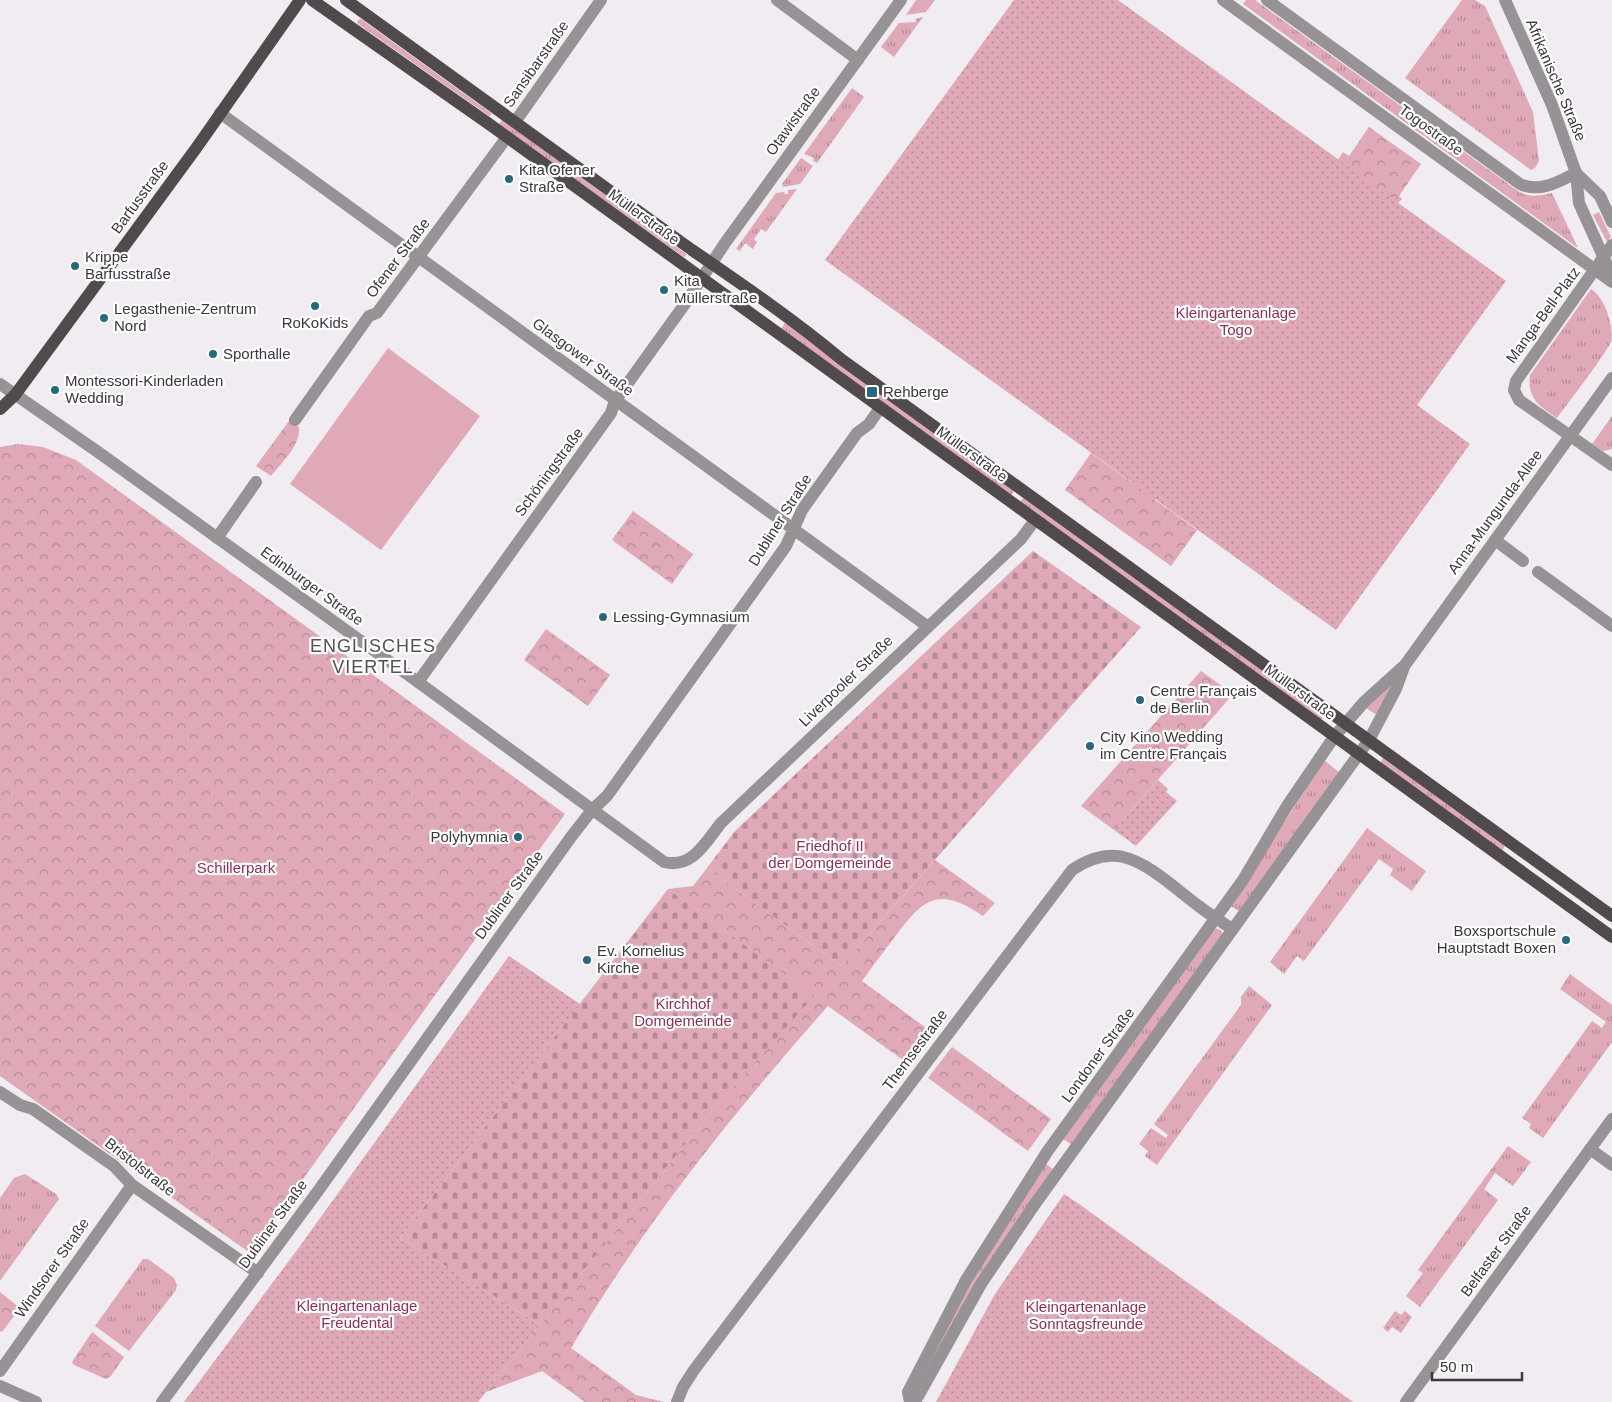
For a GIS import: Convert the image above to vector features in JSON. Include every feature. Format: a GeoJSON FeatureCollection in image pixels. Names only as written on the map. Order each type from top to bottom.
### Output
{"type":"FeatureCollection","features":[{"type":"Feature","properties":{"kind":"main road","name":"Barfusstraße"},"geometry":{"type":"LineString","coordinates":[[0,409],[14,395],[300,0]]}},
{"type":"Feature","properties":{"kind":"main road","name":"Müllerstraße"},"geometry":{"type":"LineString","coordinates":[[312,0],[507,137],[1612,937]]}},
{"type":"Feature","properties":{"kind":"main road","name":"Müllerstraße"},"geometry":{"type":"LineString","coordinates":[[346,0],[810,332],[841,359],[1612,916]]}},
{"type":"Feature","properties":{"kind":"main road"},"geometry":{"type":"LineString","coordinates":[[347,24],[358,9]]}},
{"type":"Feature","properties":{"kind":"street","name":"Sansibarstraße"},"geometry":{"type":"LineString","coordinates":[[515,122],[600,0]]}},
{"type":"Feature","properties":{"kind":"street"},"geometry":{"type":"LineString","coordinates":[[777,0],[858,60]]}},
{"type":"Feature","properties":{"kind":"street","name":"Otawistraße"},"geometry":{"type":"LineString","coordinates":[[702,279],[901,0]]}},
{"type":"Feature","properties":{"kind":"street","name":"Togostraße"},"geometry":{"type":"LineString","coordinates":[[1266,0],[1520,184],[1528,188],[1538,188],[1576,173]]}},
{"type":"Feature","properties":{"kind":"street","name":"Afrikanische Straße"},"geometry":{"type":"LineString","coordinates":[[1505,0],[1548,96],[1576,173],[1579,203],[1612,276]]}},
{"type":"Feature","properties":{"kind":"street","name":"Togostraße"},"geometry":{"type":"LineString","coordinates":[[1229,2],[1612,282]]}},
{"type":"Feature","properties":{"kind":"street","name":"Glasgower Straße"},"geometry":{"type":"LineString","coordinates":[[220,113],[927,626]]}},
{"type":"Feature","properties":{"kind":"street","name":"Ofener Straße"},"geometry":{"type":"LineString","coordinates":[[295,420],[369,316],[377,313],[507,137]]}},
{"type":"Feature","properties":{"kind":"street","name":"Afrikanische Straße"},"geometry":{"type":"LineString","coordinates":[[1576,173],[1600,196],[1612,222]]}},
{"type":"Feature","properties":{"kind":"street"},"geometry":{"type":"LineString","coordinates":[[1604,257],[1612,245]]}},
{"type":"Feature","properties":{"kind":"street","name":"Manga-Bell-Platz"},"geometry":{"type":"LineString","coordinates":[[1604,257],[1516,381],[1514,390],[1520,400],[1612,465]]}},
{"type":"Feature","properties":{"kind":"street","name":"Schöningstraße"},"geometry":{"type":"LineString","coordinates":[[418,682],[611,413],[615,400],[702,279]]}},
{"type":"Feature","properties":{"kind":"street","name":"Anna-Mungunda-Allee"},"geometry":{"type":"LineString","coordinates":[[1334,737],[1364,702],[1405,665],[1612,378]]}},
{"type":"Feature","properties":{"kind":"street","name":"Edinburger Straße"},"geometry":{"type":"LineString","coordinates":[[0,384],[98,452],[418,682],[664,862],[679,864]]}},
{"type":"Feature","properties":{"kind":"street","name":"Dubliner Straße"},"geometry":{"type":"LineString","coordinates":[[162,1402],[258,1273],[592,810],[607,796],[786,546],[802,510],[851,440],[868,424],[880,408]]}},
{"type":"Feature","properties":{"kind":"street"},"geometry":{"type":"LineString","coordinates":[[217,538],[256,482]]}},
{"type":"Feature","properties":{"kind":"street","name":"Liverpooler Straße"},"geometry":{"type":"LineString","coordinates":[[679,864],[689,861],[721,823],[1021,539],[1035,520]]}},
{"type":"Feature","properties":{"kind":"street"},"geometry":{"type":"LineString","coordinates":[[1495,540],[1523,561]]}},
{"type":"Feature","properties":{"kind":"street"},"geometry":{"type":"LineString","coordinates":[[1538,572],[1612,626]]}},
{"type":"Feature","properties":{"kind":"street","name":"Anna-Mungunda-Allee"},"geometry":{"type":"LineString","coordinates":[[1359,754],[1369,740],[1396,689],[1405,665]]}},
{"type":"Feature","properties":{"kind":"street","name":"Londoner Straße"},"geometry":{"type":"LineString","coordinates":[[1334,737],[1287,806],[1243,880],[1047,1152],[999,1226],[931,1346],[908,1392],[910,1402],[918,1398],[981,1284],[1035,1204],[1359,754]]}},
{"type":"Feature","properties":{"kind":"street","name":"Themsestraße"},"geometry":{"type":"LineString","coordinates":[[677,1402],[683,1387],[694,1370],[1072,870],[1100,857],[1128,858],[1148,869],[1232,928]]}},
{"type":"Feature","properties":{"kind":"street","name":"Bristolstraße"},"geometry":{"type":"LineString","coordinates":[[0,1092],[20,1105],[33,1109],[114,1166],[132,1185],[258,1273]]}},
{"type":"Feature","properties":{"kind":"street","name":"Belfaster Straße"},"geometry":{"type":"LineString","coordinates":[[1406,1402],[1612,1119]]}},
{"type":"Feature","properties":{"kind":"street"},"geometry":{"type":"LineString","coordinates":[[1590,1150],[1612,1165]]}},
{"type":"Feature","properties":{"kind":"street","name":"Windsorer Straße"},"geometry":{"type":"LineString","coordinates":[[0,1371],[132,1185]]}},
{"type":"Feature","properties":{"kind":"street"},"geometry":{"type":"LineString","coordinates":[[0,1386],[36,1402]]}},
{"type":"Feature","properties":{"kind":"green space"},"geometry":{"type":"Polygon","coordinates":[[[916,0],[935,0],[926,12],[906,15],[916,0]]]}},
{"type":"Feature","properties":{"kind":"green space","name":"Kleingartenanlage Togo"},"geometry":{"type":"Polygon","coordinates":[[[1014,0],[1118,0],[1506,281],[1417,405],[1470,444],[1336,630],[825,260],[1014,0]]]}},
{"type":"Feature","properties":{"kind":"green space"},"geometry":{"type":"Polygon","coordinates":[[[1246,0],[1255,0],[1518,191],[1534,196],[1552,193],[1578,248],[1243,4],[1246,0]]]}},
{"type":"Feature","properties":{"kind":"green space"},"geometry":{"type":"Polygon","coordinates":[[[1462,0],[1475,0],[1485,6],[1533,112],[1539,161],[1535,168],[1531,170],[1405,78],[1462,0]]]}},
{"type":"Feature","properties":{"kind":"green space"},"geometry":{"type":"Polygon","coordinates":[[[923,17],[894,57],[881,47],[899,23],[916,22],[915,19],[923,17]]]}},
{"type":"Feature","properties":{"kind":"green space"},"geometry":{"type":"Polygon","coordinates":[[[361,19],[491,113],[491,115],[489,116],[358,24],[357,21],[361,19]]]}},
{"type":"Feature","properties":{"kind":"green space"},"geometry":{"type":"Polygon","coordinates":[[[852,88],[864,97],[817,163],[813,161],[814,158],[804,154],[852,88]]]}},
{"type":"Feature","properties":{"kind":"green space"},"geometry":{"type":"Polygon","coordinates":[[[502,120],[686,254],[686,256],[684,257],[499,124],[502,120]]]}},
{"type":"Feature","properties":{"kind":"green space"},"geometry":{"type":"Polygon","coordinates":[[[1369,127],[1421,164],[1399,196],[1402,199],[1398,203],[1380,190],[1259,355],[1440,486],[1426,505],[1415,498],[1154,499],[1197,530],[1171,566],[1065,490],[1091,453],[1134,484],[1360,176],[1338,160],[1343,152],[1349,156],[1369,127]]]}},
{"type":"Feature","properties":{"kind":"green space"},"geometry":{"type":"Polygon","coordinates":[[[801,158],[813,166],[800,184],[783,187],[782,184],[801,158]]]}},
{"type":"Feature","properties":{"kind":"green space"},"geometry":{"type":"Polygon","coordinates":[[[797,189],[766,232],[761,229],[754,239],[757,242],[753,249],[745,243],[740,251],[736,249],[776,193],[784,192],[788,194],[788,190],[797,189]]]}},
{"type":"Feature","properties":{"kind":"green space"},"geometry":{"type":"Polygon","coordinates":[[[1599,212],[1611,237],[1607,242],[1593,215],[1599,212]]]}},
{"type":"Feature","properties":{"kind":"green space"},"geometry":{"type":"Polygon","coordinates":[[[1591,289],[1600,298],[1607,311],[1612,339],[1596,365],[1557,418],[1532,396],[1530,375],[1591,289]]]}},
{"type":"Feature","properties":{"kind":"green space"},"geometry":{"type":"Polygon","coordinates":[[[786,321],[868,385],[864,389],[781,329],[786,321]]]}},
{"type":"Feature","properties":{"kind":"green space"},"geometry":{"type":"Polygon","coordinates":[[[388,348],[480,416],[381,550],[290,484],[388,348]]]}},
{"type":"Feature","properties":{"kind":"green space"},"geometry":{"type":"Polygon","coordinates":[[[876,391],[1014,491],[1011,495],[873,395],[876,391]]]}},
{"type":"Feature","properties":{"kind":"green space"},"geometry":{"type":"Polygon","coordinates":[[[1612,416],[1612,449],[1603,451],[1592,444],[1612,416]]]}},
{"type":"Feature","properties":{"kind":"green space"},"geometry":{"type":"Polygon","coordinates":[[[289,421],[299,427],[299,434],[290,453],[271,476],[256,466],[289,421]]]}},
{"type":"Feature","properties":{"kind":"green space","name":"Schillerpark"},"geometry":{"type":"Polygon","coordinates":[[[18,444],[43,447],[76,460],[565,814],[250,1253],[0,1076],[0,447],[18,444]]]}},
{"type":"Feature","properties":{"kind":"green space"},"geometry":{"type":"Polygon","coordinates":[[[1023,498],[1324,715],[1321,720],[1020,502],[1023,498]]]}},
{"type":"Feature","properties":{"kind":"green space"},"geometry":{"type":"Polygon","coordinates":[[[633,511],[693,554],[672,584],[612,540],[633,511]]]}},
{"type":"Feature","properties":{"kind":"green space","name":"Friedhof II der Domgemeinde"},"geometry":{"type":"Polygon","coordinates":[[[1033,551],[1141,627],[841,966],[707,868],[735,831],[1033,551]]]}},
{"type":"Feature","properties":{"kind":"green space"},"geometry":{"type":"Polygon","coordinates":[[[546,629],[610,675],[588,706],[524,660],[546,629]]]}},
{"type":"Feature","properties":{"kind":"green space"},"geometry":{"type":"Polygon","coordinates":[[[1201,671],[1233,694],[1114,830],[1081,806],[1201,671]]]}},
{"type":"Feature","properties":{"kind":"green space"},"geometry":{"type":"Polygon","coordinates":[[[1395,677],[1377,715],[1366,708],[1395,677]]]}},
{"type":"Feature","properties":{"kind":"green space"},"geometry":{"type":"Polygon","coordinates":[[[1383,758],[1505,846],[1502,851],[1380,763],[1383,758]]]}},
{"type":"Feature","properties":{"kind":"green space"},"geometry":{"type":"Polygon","coordinates":[[[1324,760],[1340,773],[1240,912],[1231,906],[1324,760]]]}},
{"type":"Feature","properties":{"kind":"green space"},"geometry":{"type":"Polygon","coordinates":[[[1158,780],[1168,789],[1166,792],[1177,801],[1136,846],[1114,830],[1158,780]]]}},
{"type":"Feature","properties":{"kind":"green space"},"geometry":{"type":"Polygon","coordinates":[[[1367,828],[1426,871],[1412,891],[1390,875],[1393,869],[1379,859],[1304,961],[1297,956],[1284,974],[1270,962],[1367,828]]]}},
{"type":"Feature","properties":{"kind":"green space"},"geometry":{"type":"Polygon","coordinates":[[[935,860],[995,903],[983,916],[968,907],[945,899],[935,900],[926,904],[907,921],[862,981],[933,1033],[910,1065],[828,1006],[758,1087],[691,1171],[629,1257],[571,1348],[636,1395],[664,1402],[585,1402],[542,1371],[486,1392],[712,1111],[814,996],[668,889],[693,886],[707,868],[841,966],[935,860]]]}},
{"type":"Feature","properties":{"kind":"green space","name":"Kirchhof Domgemeinde"},"geometry":{"type":"Polygon","coordinates":[[[668,889],[815,996],[712,1111],[540,1325],[400,1238],[668,889]]]}},
{"type":"Feature","properties":{"kind":"green space"},"geometry":{"type":"Polygon","coordinates":[[[1215,928],[1221,930],[1223,935],[1071,1144],[1063,1139],[1215,928]]]}},
{"type":"Feature","properties":{"kind":"green space","name":"Kleingartenanlage Freudental"},"geometry":{"type":"Polygon","coordinates":[[[509,956],[580,1004],[400,1238],[540,1325],[478,1402],[184,1402],[300,1246],[509,956]]]}},
{"type":"Feature","properties":{"kind":"green space"},"geometry":{"type":"Polygon","coordinates":[[[1570,974],[1612,1005],[1612,1042],[1543,1138],[1529,1128],[1531,1124],[1522,1118],[1592,1021],[1602,1028],[1606,1022],[1560,989],[1570,974]]]}},
{"type":"Feature","properties":{"kind":"green space"},"geometry":{"type":"Polygon","coordinates":[[[1249,986],[1272,1005],[1157,1165],[1145,1156],[1148,1151],[1139,1144],[1151,1128],[1166,1138],[1168,1135],[1154,1124],[1241,1005],[1241,997],[1249,986]]]}},
{"type":"Feature","properties":{"kind":"green space"},"geometry":{"type":"Polygon","coordinates":[[[952,1047],[1051,1119],[1028,1151],[928,1078],[952,1047]]]}},
{"type":"Feature","properties":{"kind":"green space"},"geometry":{"type":"Polygon","coordinates":[[[1508,1146],[1531,1162],[1513,1186],[1495,1173],[1484,1189],[1498,1200],[1420,1307],[1406,1296],[1423,1273],[1418,1270],[1508,1146]]]}},
{"type":"Feature","properties":{"kind":"green space"},"geometry":{"type":"Polygon","coordinates":[[[1045,1163],[1054,1170],[934,1358],[923,1369],[956,1305],[1045,1163]]]}},
{"type":"Feature","properties":{"kind":"green space"},"geometry":{"type":"Polygon","coordinates":[[[25,1174],[56,1194],[59,1199],[0,1281],[0,1198],[14,1178],[25,1174]]]}},
{"type":"Feature","properties":{"kind":"green space","name":"Kleingartenanlage Sonntagsfreunde"},"geometry":{"type":"Polygon","coordinates":[[[1064,1194],[1353,1402],[936,1402],[995,1294],[1064,1194]]]}},
{"type":"Feature","properties":{"kind":"green space"},"geometry":{"type":"Polygon","coordinates":[[[143,1259],[148,1259],[174,1278],[177,1285],[176,1290],[129,1351],[95,1326],[143,1259]]]}},
{"type":"Feature","properties":{"kind":"green space"},"geometry":{"type":"Polygon","coordinates":[[[0,1292],[20,1308],[2,1332],[0,1331],[0,1292]]]}},
{"type":"Feature","properties":{"kind":"green space"},"geometry":{"type":"Polygon","coordinates":[[[1395,1311],[1401,1315],[1405,1311],[1412,1317],[1401,1333],[1392,1327],[1388,1332],[1383,1328],[1395,1311]]]}},
{"type":"Feature","properties":{"kind":"green space"},"geometry":{"type":"Polygon","coordinates":[[[92,1332],[124,1357],[111,1376],[106,1379],[74,1365],[72,1362],[92,1332]]]}},
{"type":"Feature","properties":{"kind":"place","name":"Kita Ofener Straße"},"geometry":{"type":"Point","coordinates":[509,179]}},
{"type":"Feature","properties":{"kind":"place","name":"Krippe Barfusstraße"},"geometry":{"type":"Point","coordinates":[75,266]}},
{"type":"Feature","properties":{"kind":"place","name":"Kita Müllerstraße"},"geometry":{"type":"Point","coordinates":[664,290]}},
{"type":"Feature","properties":{"kind":"place","name":"RoKoKids"},"geometry":{"type":"Point","coordinates":[315,306]}},
{"type":"Feature","properties":{"kind":"place","name":"Legasthenie-Zentrum Nord"},"geometry":{"type":"Point","coordinates":[104,318]}},
{"type":"Feature","properties":{"kind":"place","name":"Sporthalle"},"geometry":{"type":"Point","coordinates":[213,354]}},
{"type":"Feature","properties":{"kind":"place","name":"Montessori-Kinderladen Wedding"},"geometry":{"type":"Point","coordinates":[55,390]}},
{"type":"Feature","properties":{"kind":"place","name":"Rehberge"},"geometry":{"type":"Point","coordinates":[872,392]}},
{"type":"Feature","properties":{"kind":"place","name":"Lessing-Gymnasium"},"geometry":{"type":"Point","coordinates":[603,617]}},
{"type":"Feature","properties":{"kind":"place","name":"Centre Français de Berlin"},"geometry":{"type":"Point","coordinates":[1140,700]}},
{"type":"Feature","properties":{"kind":"place","name":"City Kino Wedding im Centre Français"},"geometry":{"type":"Point","coordinates":[1090,746]}},
{"type":"Feature","properties":{"kind":"place","name":"Polyhymnia"},"geometry":{"type":"Point","coordinates":[518,837]}},
{"type":"Feature","properties":{"kind":"place","name":"Boxsportschule Hauptstadt Boxen"},"geometry":{"type":"Point","coordinates":[1566,940]}},
{"type":"Feature","properties":{"kind":"place","name":"Ev. Kornelius Kirche"},"geometry":{"type":"Point","coordinates":[587,960]}},
{"type":"Feature","properties":{"kind":"district","name":"ENGLISCHES VIERTEL"},"geometry":{"type":"Point","coordinates":[373,656]}}]}
